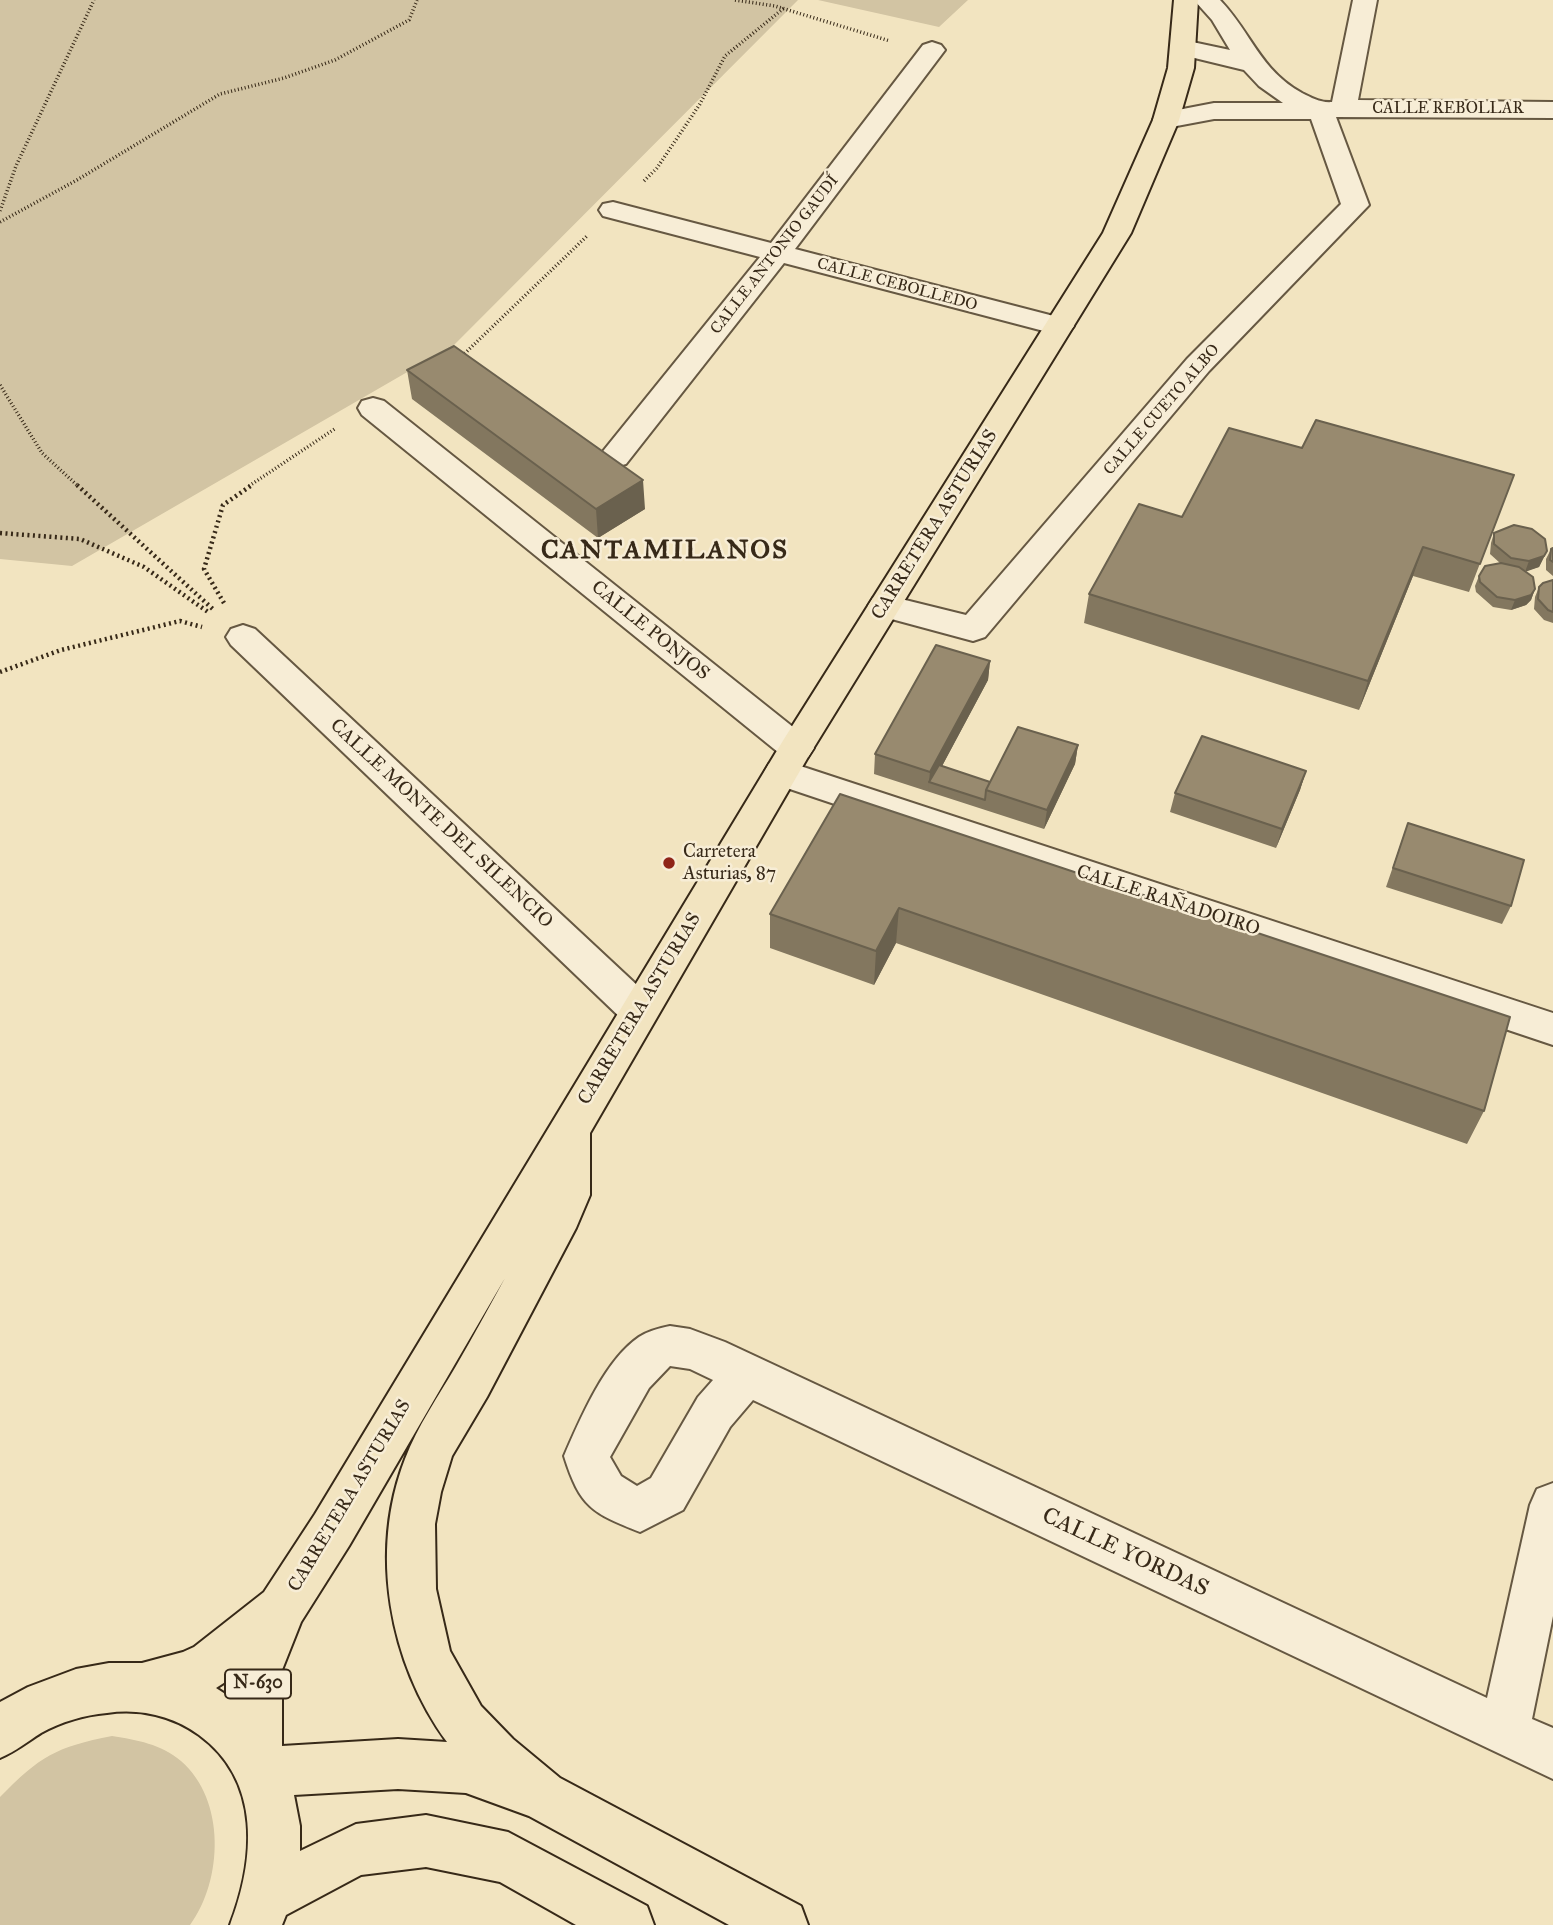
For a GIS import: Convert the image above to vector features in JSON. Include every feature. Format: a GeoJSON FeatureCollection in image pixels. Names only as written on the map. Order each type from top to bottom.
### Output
{"type":"FeatureCollection","features":[{"type":"Feature","properties":{"kind":"main road","name":"CARRETERA ASTURIAS"},"geometry":{"type":"LineString","coordinates":[[259,1768],[258,1670],[282,1608],[332,1530],[789,760],[1117,233],[1167,120],[1181,68],[1186,0]]}},
{"type":"Feature","properties":{"kind":"main road"},"geometry":{"type":"LineString","coordinates":[[542,1796],[487,1750],[456,1713],[433,1673],[413,1604],[410,1554],[413,1510],[427,1459],[555,1228],[569,1195],[569,1128]]}},
{"type":"Feature","properties":{"kind":"main road","name":"CARRETERA ASTURIAS"},"geometry":{"type":"LineString","coordinates":[[147,1686],[191,1675],[211,1664],[282,1608]]}},
{"type":"Feature","properties":{"kind":"main road","name":"N-630"},"geometry":{"type":"LineString","coordinates":[[2,1724],[52,1701],[100,1687],[147,1686],[192,1699],[230,1726],[259,1768],[273,1810],[275,1852],[262,1910]]}},
{"type":"Feature","properties":{"kind":"main road"},"geometry":{"type":"LineString","coordinates":[[259,1768],[398,1764],[466,1768],[542,1796],[782,1925]]}},
{"type":"Feature","properties":{"kind":"main road"},"geometry":{"type":"LineString","coordinates":[[262,1910],[356,1850],[426,1841],[508,1858],[628,1925]]}},
{"type":"Feature","properties":{"kind":"street"},"geometry":{"type":"LineString","coordinates":[[1206,0],[1219,11],[1253,65],[1288,97],[1332,109],[1365,0]]}},
{"type":"Feature","properties":{"kind":"street"},"geometry":{"type":"LineString","coordinates":[[1182,48],[1209,52],[1253,65]]}},
{"type":"Feature","properties":{"kind":"street","name":"CALLE ANTONIO GAUDÍ"},"geometry":{"type":"LineString","coordinates":[[615,457],[777,254],[932,50]]}},
{"type":"Feature","properties":{"kind":"street"},"geometry":{"type":"LineString","coordinates":[[1214,111],[1240,90],[1253,65]]}},
{"type":"Feature","properties":{"kind":"street","name":"CALLE CUETO ALBO"},"geometry":{"type":"LineString","coordinates":[[885,606],[974,629],[1198,365],[1354,205],[1332,109]]}},
{"type":"Feature","properties":{"kind":"street","name":"CALLE REBOLLAR"},"geometry":{"type":"LineString","coordinates":[[1167,120],[1214,111],[1553,110]]}},
{"type":"Feature","properties":{"kind":"street","name":"CALLE CEBOLLEDO"},"geometry":{"type":"LineString","coordinates":[[614,210],[1059,326]]}},
{"type":"Feature","properties":{"kind":"street","name":"CALLE PONJOS"},"geometry":{"type":"LineString","coordinates":[[373,408],[789,760]]}},
{"type":"Feature","properties":{"kind":"street","name":"CALLE MONTE DEL SILENCIO"},"geometry":{"type":"LineString","coordinates":[[243,637],[639,1011]]}},
{"type":"Feature","properties":{"kind":"street","name":"CALLE RAÑADOIRO"},"geometry":{"type":"LineString","coordinates":[[789,760],[1553,1029]]}},
{"type":"Feature","properties":{"kind":"street","name":"CALLE YORDAS"},"geometry":{"type":"LineString","coordinates":[[746,1375],[1553,1754]]}},
{"type":"Feature","properties":{"kind":"street"},"geometry":{"type":"LineString","coordinates":[[1504,1732],[1553,1505]]}},
{"type":"Feature","properties":{"kind":"path"},"geometry":{"type":"LineString","coordinates":[[0,211],[16,166],[94,0]]}},
{"type":"Feature","properties":{"kind":"path"},"geometry":{"type":"LineString","coordinates":[[0,222],[77,180],[220,94],[284,78],[335,60],[410,20],[417,0]]}},
{"type":"Feature","properties":{"kind":"path"},"geometry":{"type":"LineString","coordinates":[[735,0],[756,1],[784,8],[860,35],[932,50]]}},
{"type":"Feature","properties":{"kind":"path"},"geometry":{"type":"LineString","coordinates":[[453,364],[657,168],[700,104],[725,56],[784,8]]}},
{"type":"Feature","properties":{"kind":"path"},"geometry":{"type":"LineString","coordinates":[[0,385],[42,453],[243,637]]}},
{"type":"Feature","properties":{"kind":"path"},"geometry":{"type":"LineString","coordinates":[[243,637],[204,569],[223,505],[316,439],[373,408]]}},
{"type":"Feature","properties":{"kind":"path"},"geometry":{"type":"LineString","coordinates":[[0,533],[80,539],[144,567],[243,637]]}},
{"type":"Feature","properties":{"kind":"path"},"geometry":{"type":"LineString","coordinates":[[0,672],[61,650],[180,621],[243,637]]}},
{"type":"Feature","properties":{"kind":"shaded area"},"geometry":{"type":"Polygon","coordinates":[[[0,0],[798,0],[454,345],[72,566],[0,559],[0,0]]]}},
{"type":"Feature","properties":{"kind":"shaded area"},"geometry":{"type":"Polygon","coordinates":[[[818,0],[968,0],[939,27],[818,0]]]}},
{"type":"Feature","properties":{"kind":"shaded area"},"geometry":{"type":"Polygon","coordinates":[[[112,1736],[165,1750],[181,1761],[196,1777],[206,1797],[215,1841],[214,1864],[201,1907],[190,1925],[0,1925],[0,1797],[26,1772],[50,1755],[76,1744],[112,1736]]]}},
{"type":"Feature","properties":{"kind":"building"},"geometry":{"type":"Polygon","coordinates":[[[454,346],[643,480],[596,509],[407,370],[454,346]]]}},
{"type":"Feature","properties":{"kind":"building"},"geometry":{"type":"Polygon","coordinates":[[[1316,420],[1514,475],[1480,564],[1423,547],[1368,681],[1089,594],[1139,504],[1182,517],[1229,428],[1302,448],[1316,420]]]}},
{"type":"Feature","properties":{"kind":"building"},"geometry":{"type":"Polygon","coordinates":[[[1514,525],[1532,529],[1545,539],[1547,551],[1544,556],[1529,561],[1511,558],[1494,544],[1494,533],[1514,525]]]}},
{"type":"Feature","properties":{"kind":"building"},"geometry":{"type":"Polygon","coordinates":[[[1553,548],[1553,562],[1550,560],[1553,548]]]}},
{"type":"Feature","properties":{"kind":"building"},"geometry":{"type":"Polygon","coordinates":[[[1501,563],[1519,567],[1533,577],[1535,589],[1531,595],[1515,600],[1497,597],[1480,582],[1479,576],[1485,566],[1501,563]]]}},
{"type":"Feature","properties":{"kind":"building"},"geometry":{"type":"Polygon","coordinates":[[[1553,580],[1553,612],[1538,599],[1539,587],[1553,580]]]}},
{"type":"Feature","properties":{"kind":"building"},"geometry":{"type":"Polygon","coordinates":[[[936,645],[990,661],[930,772],[875,754],[936,645]]]}},
{"type":"Feature","properties":{"kind":"building"},"geometry":{"type":"Polygon","coordinates":[[[1018,727],[1078,745],[1047,810],[986,790],[1018,727]]]}},
{"type":"Feature","properties":{"kind":"building"},"geometry":{"type":"Polygon","coordinates":[[[1202,736],[1306,771],[1282,829],[1175,793],[1202,736]]]}},
{"type":"Feature","properties":{"kind":"building"},"geometry":{"type":"Polygon","coordinates":[[[939,765],[990,782],[985,800],[929,782],[939,765]]]}},
{"type":"Feature","properties":{"kind":"building"},"geometry":{"type":"Polygon","coordinates":[[[840,794],[1510,1017],[1484,1111],[899,908],[876,951],[770,914],[840,794]]]}},
{"type":"Feature","properties":{"kind":"building"},"geometry":{"type":"Polygon","coordinates":[[[1408,823],[1524,860],[1511,906],[1393,868],[1408,823]]]}},
{"type":"Feature","properties":{"kind":"place","name":"Carretera Asturias, 87"},"geometry":{"type":"Point","coordinates":[669,863]}},
{"type":"Feature","properties":{"kind":"district","name":"CANTAMILANOS"},"geometry":{"type":"Point","coordinates":[665,552]}}]}
